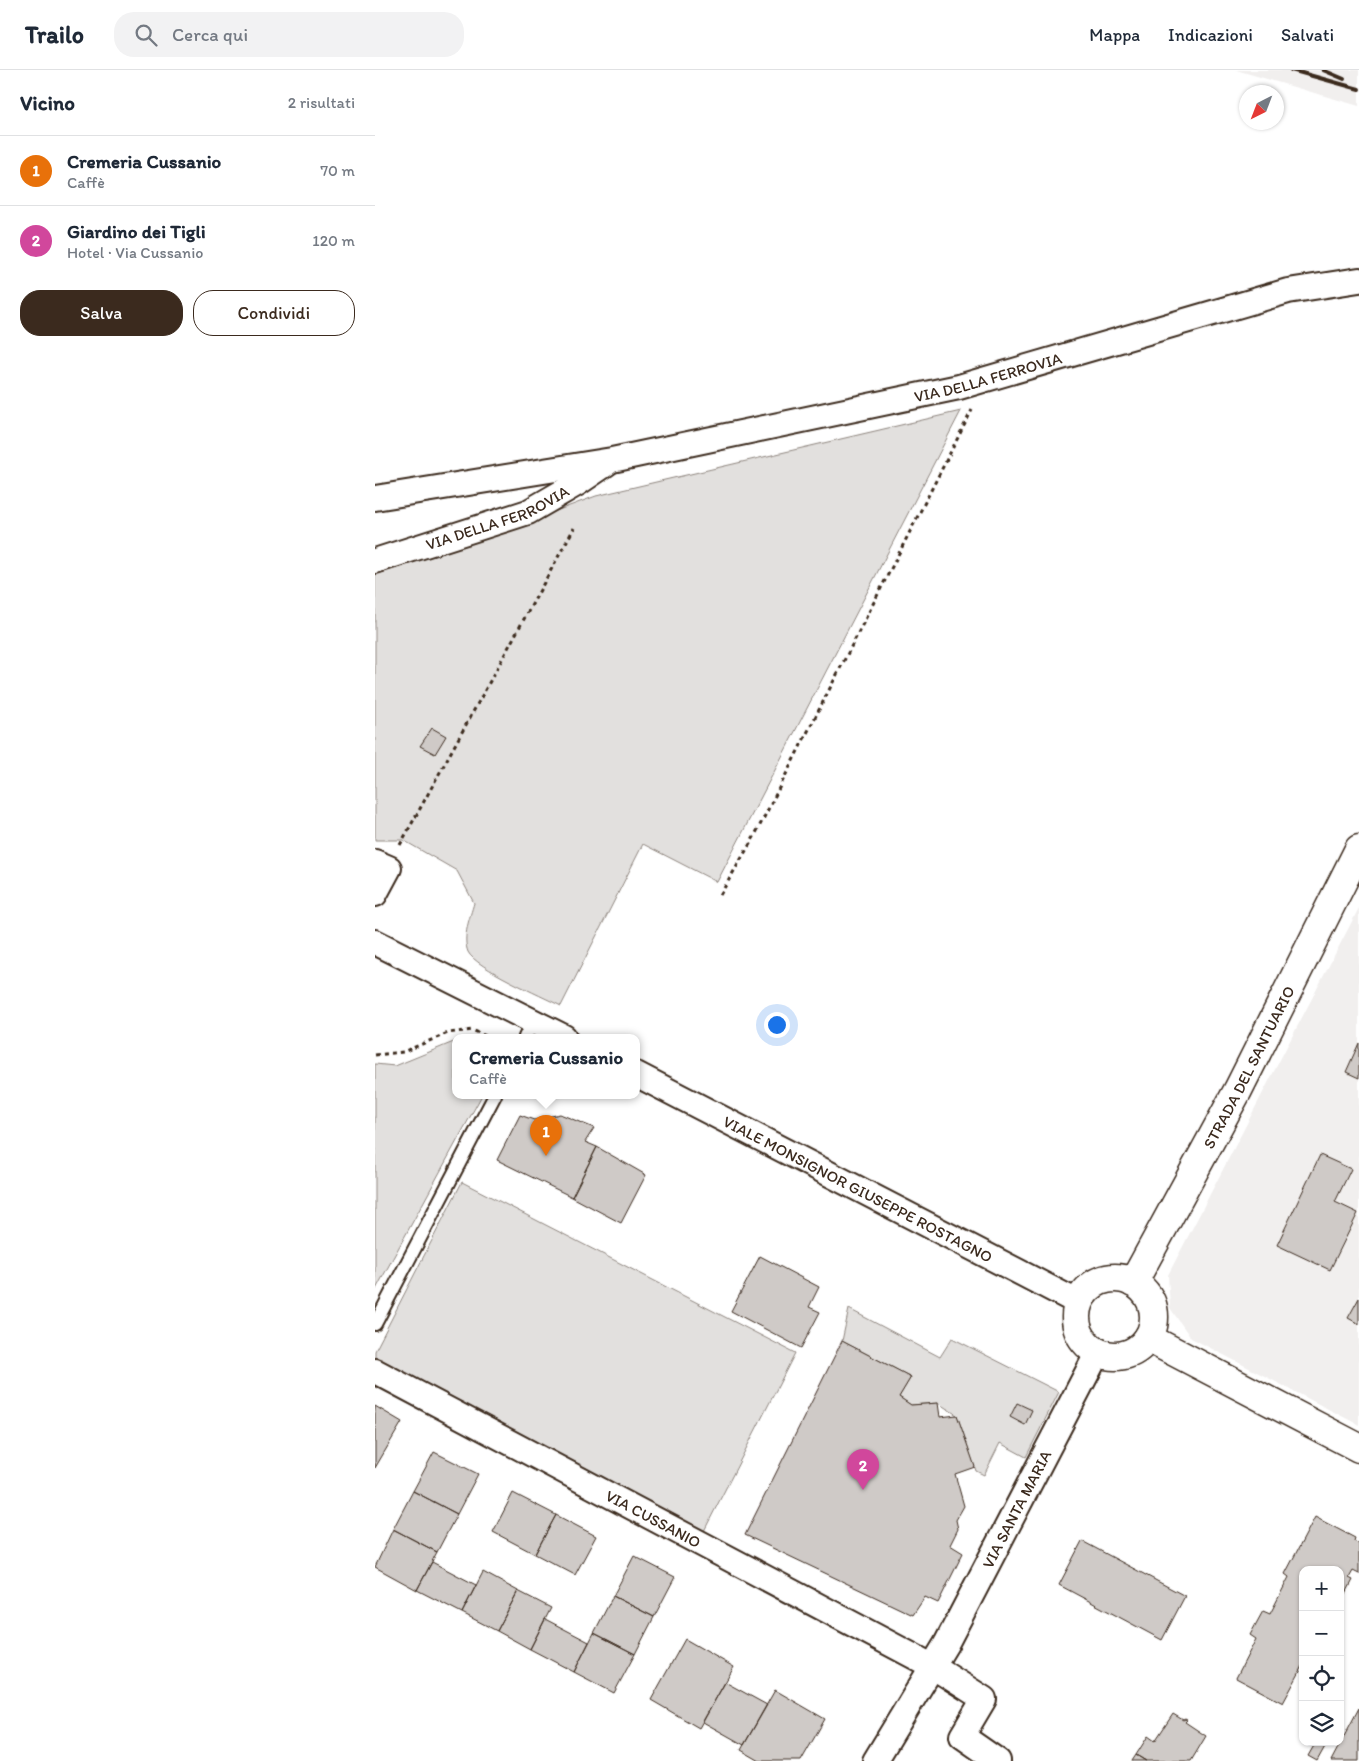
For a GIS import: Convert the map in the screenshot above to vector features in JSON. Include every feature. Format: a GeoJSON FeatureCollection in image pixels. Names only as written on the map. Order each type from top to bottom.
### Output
{"type":"FeatureCollection","features":[{"type":"Feature","properties":{"kind":"street","name":"VIA DELLA FERROVIA"},"geometry":{"type":"LineString","coordinates":[[375,498],[612,460],[959,387],[1288,291],[1359,280]]}},
{"type":"Feature","properties":{"kind":"street","name":"VIA DELLA FERROVIA"},"geometry":{"type":"LineString","coordinates":[[375,561],[527,512],[612,460]]}},
{"type":"Feature","properties":{"kind":"street","name":"STRADA DEL SANTUARIO"},"geometry":{"type":"LineString","coordinates":[[1133,1283],[1238,1090],[1359,848]]}},
{"type":"Feature","properties":{"kind":"street"},"geometry":{"type":"LineString","coordinates":[[375,894],[382,865]]}},
{"type":"Feature","properties":{"kind":"street"},"geometry":{"type":"LineString","coordinates":[[375,942],[529,1029],[551,1034]]}},
{"type":"Feature","properties":{"kind":"street","name":"VIALE MONSIGNOR GIUSEPPE ROSTAGNO"},"geometry":{"type":"LineString","coordinates":[[640,1076],[1079,1303]]}},
{"type":"Feature","properties":{"kind":"street"},"geometry":{"type":"LineString","coordinates":[[1108,1279],[1121,1279],[1133,1283],[1151,1301],[1154,1313],[1153,1326],[1148,1338],[1141,1347],[1132,1353],[1109,1356],[1098,1352],[1081,1336],[1077,1325],[1079,1303],[1086,1292],[1096,1284],[1108,1279]]}},
{"type":"Feature","properties":{"kind":"street"},"geometry":{"type":"LineString","coordinates":[[1148,1338],[1359,1448]]}},
{"type":"Feature","properties":{"kind":"street","name":"VIA SANTA MARIA"},"geometry":{"type":"LineString","coordinates":[[875,1761],[946,1644],[1098,1352]]}},
{"type":"Feature","properties":{"kind":"street","name":"VIA CUSSANIO"},"geometry":{"type":"LineString","coordinates":[[375,1371],[932,1666]]}},
{"type":"Feature","properties":{"kind":"street"},"geometry":{"type":"LineString","coordinates":[[932,1666],[985,1699],[961,1736],[998,1761]]}},
{"type":"Feature","properties":{"kind":"lane"},"geometry":{"type":"LineString","coordinates":[[375,1324],[493,1099]]}},
{"type":"Feature","properties":{"kind":"path"},"geometry":{"type":"LineString","coordinates":[[720,895],[754,837],[971,415],[980,381]]}},
{"type":"Feature","properties":{"kind":"path"},"geometry":{"type":"LineString","coordinates":[[382,865],[574,528]]}},
{"type":"Feature","properties":{"kind":"path"},"geometry":{"type":"LineString","coordinates":[[375,1055],[403,1052],[449,1033],[472,1030],[481,1034]]}},
{"type":"Feature","properties":{"kind":"shaded area"},"geometry":{"type":"Polygon","coordinates":[[[1236,70],[1359,70],[1359,106],[1236,70]]]}},
{"type":"Feature","properties":{"kind":"shaded area"},"geometry":{"type":"Polygon","coordinates":[[[961,411],[717,882],[643,844],[561,1006],[525,989],[474,959],[468,952],[466,940],[467,927],[474,903],[457,871],[403,840],[375,840],[375,575],[484,538],[596,496],[961,411]]]}},
{"type":"Feature","properties":{"kind":"shaded area"},"geometry":{"type":"Polygon","coordinates":[[[1359,908],[1359,1425],[1191,1338],[1170,1308],[1168,1275],[1359,908]]]}},
{"type":"Feature","properties":{"kind":"shaded area"},"geometry":{"type":"Polygon","coordinates":[[[452,1043],[452,1099],[480,1099],[375,1291],[375,1064],[395,1066],[452,1043]]]}},
{"type":"Feature","properties":{"kind":"shaded area"},"geometry":{"type":"Polygon","coordinates":[[[462,1182],[795,1353],[704,1531],[375,1362],[375,1351],[462,1182]]]}},
{"type":"Feature","properties":{"kind":"shaded area"},"geometry":{"type":"Polygon","coordinates":[[[849,1309],[940,1357],[952,1338],[1059,1392],[1026,1457],[1000,1443],[984,1475],[976,1471],[957,1415],[938,1403],[911,1405],[899,1397],[911,1377],[842,1341],[849,1309]]]}},
{"type":"Feature","properties":{"kind":"building"},"geometry":{"type":"Polygon","coordinates":[[[432,728],[446,736],[435,754],[420,746],[432,728]]]}},
{"type":"Feature","properties":{"kind":"building"},"geometry":{"type":"Polygon","coordinates":[[[1359,1043],[1359,1078],[1346,1072],[1359,1043]]]}},
{"type":"Feature","properties":{"kind":"building"},"geometry":{"type":"Polygon","coordinates":[[[560,1114],[594,1128],[585,1142],[597,1147],[572,1197],[497,1160],[520,1115],[534,1120],[560,1114]]]}},
{"type":"Feature","properties":{"kind":"building"},"geometry":{"type":"Polygon","coordinates":[[[597,1147],[646,1175],[621,1223],[572,1197],[597,1147]]]}},
{"type":"Feature","properties":{"kind":"building"},"geometry":{"type":"Polygon","coordinates":[[[1320,1155],[1351,1169],[1335,1202],[1358,1213],[1330,1270],[1277,1245],[1320,1155]]]}},
{"type":"Feature","properties":{"kind":"building"},"geometry":{"type":"Polygon","coordinates":[[[760,1256],[819,1287],[809,1307],[820,1312],[801,1348],[731,1311],[760,1256]]]}},
{"type":"Feature","properties":{"kind":"building"},"geometry":{"type":"Polygon","coordinates":[[[1359,1298],[1359,1324],[1348,1318],[1359,1298]]]}},
{"type":"Feature","properties":{"kind":"building"},"geometry":{"type":"Polygon","coordinates":[[[842,1341],[911,1377],[899,1397],[911,1405],[938,1403],[940,1417],[957,1415],[975,1467],[955,1474],[964,1506],[956,1520],[958,1529],[950,1545],[963,1553],[938,1603],[925,1597],[913,1615],[745,1535],[842,1341]]]}},
{"type":"Feature","properties":{"kind":"building"},"geometry":{"type":"Polygon","coordinates":[[[1017,1403],[1032,1410],[1025,1425],[1010,1417],[1017,1403]]]}},
{"type":"Feature","properties":{"kind":"building"},"geometry":{"type":"Polygon","coordinates":[[[375,1406],[402,1422],[375,1468],[375,1406]]]}},
{"type":"Feature","properties":{"kind":"building"},"geometry":{"type":"Polygon","coordinates":[[[434,1452],[478,1474],[457,1514],[413,1491],[434,1452]]]}},
{"type":"Feature","properties":{"kind":"building"},"geometry":{"type":"Polygon","coordinates":[[[413,1491],[457,1514],[437,1552],[393,1529],[413,1491]]]}},
{"type":"Feature","properties":{"kind":"building"},"geometry":{"type":"Polygon","coordinates":[[[513,1493],[556,1515],[535,1554],[493,1532],[513,1493]]]}},
{"type":"Feature","properties":{"kind":"building"},"geometry":{"type":"Polygon","coordinates":[[[556,1515],[596,1536],[575,1575],[535,1554],[556,1515]]]}},
{"type":"Feature","properties":{"kind":"building"},"geometry":{"type":"Polygon","coordinates":[[[1315,1517],[1355,1538],[1354,1541],[1359,1544],[1359,1574],[1353,1571],[1349,1578],[1353,1580],[1344,1597],[1344,1566],[1299,1566],[1299,1673],[1283,1703],[1236,1678],[1256,1639],[1250,1635],[1263,1611],[1270,1614],[1289,1577],[1285,1574],[1315,1517]]]}},
{"type":"Feature","properties":{"kind":"building"},"geometry":{"type":"Polygon","coordinates":[[[393,1529],[437,1552],[417,1590],[375,1567],[393,1529]]]}},
{"type":"Feature","properties":{"kind":"building"},"geometry":{"type":"Polygon","coordinates":[[[1082,1541],[1185,1596],[1162,1640],[1059,1585],[1082,1541]]]}},
{"type":"Feature","properties":{"kind":"building"},"geometry":{"type":"Polygon","coordinates":[[[634,1556],[675,1577],[654,1617],[613,1596],[634,1556]]]}},
{"type":"Feature","properties":{"kind":"building"},"geometry":{"type":"Polygon","coordinates":[[[432,1562],[476,1585],[462,1613],[417,1590],[432,1562]]]}},
{"type":"Feature","properties":{"kind":"building"},"geometry":{"type":"Polygon","coordinates":[[[483,1572],[518,1591],[497,1631],[462,1613],[483,1572]]]}},
{"type":"Feature","properties":{"kind":"building"},"geometry":{"type":"Polygon","coordinates":[[[518,1591],[551,1608],[530,1649],[497,1631],[518,1591]]]}},
{"type":"Feature","properties":{"kind":"building"},"geometry":{"type":"Polygon","coordinates":[[[613,1596],[654,1617],[635,1654],[594,1633],[613,1596]]]}},
{"type":"Feature","properties":{"kind":"building"},"geometry":{"type":"Polygon","coordinates":[[[545,1619],[589,1642],[574,1672],[530,1649],[545,1619]]]}},
{"type":"Feature","properties":{"kind":"building"},"geometry":{"type":"Polygon","coordinates":[[[594,1633],[635,1654],[614,1693],[574,1672],[594,1633]]]}},
{"type":"Feature","properties":{"kind":"building"},"geometry":{"type":"Polygon","coordinates":[[[685,1639],[734,1667],[699,1728],[651,1700],[685,1639]]]}},
{"type":"Feature","properties":{"kind":"building"},"geometry":{"type":"Polygon","coordinates":[[[725,1682],[767,1705],[744,1745],[703,1722],[725,1682]]]}},
{"type":"Feature","properties":{"kind":"building"},"geometry":{"type":"Polygon","coordinates":[[[775,1690],[825,1719],[801,1761],[760,1761],[741,1750],[775,1690]]]}},
{"type":"Feature","properties":{"kind":"building"},"geometry":{"type":"Polygon","coordinates":[[[1359,1708],[1359,1761],[1331,1761],[1339,1746],[1344,1746],[1344,1736],[1359,1708]]]}},
{"type":"Feature","properties":{"kind":"building"},"geometry":{"type":"Polygon","coordinates":[[[1173,1714],[1183,1720],[1187,1720],[1185,1722],[1206,1736],[1191,1761],[1146,1761],[1136,1755],[1148,1736],[1155,1741],[1173,1714]]]}},
{"type":"Feature","properties":{"kind":"building"},"geometry":{"type":"Polygon","coordinates":[[[1314,1746],[1325,1746],[1317,1761],[1308,1756],[1314,1746]]]}},
{"type":"Feature","properties":{"kind":"building"},"geometry":{"type":"Polygon","coordinates":[[[1136,1755],[1146,1761],[1132,1761],[1136,1755]]]}},
{"type":"Feature","properties":{"kind":"railway"},"geometry":{"type":"LineString","coordinates":[[1291,70],[1359,89]]}},
{"type":"Feature","properties":{"kind":"railway"},"geometry":{"type":"LineString","coordinates":[[1323,70],[1344,79]]}},
{"type":"Feature","properties":{"kind":"place","name":"Cremeria Cussanio"},"geometry":{"type":"Point","coordinates":[546,1156]}},
{"type":"Feature","properties":{"kind":"place","name":"Giardino dei Tigli"},"geometry":{"type":"Point","coordinates":[863,1490]}}]}
